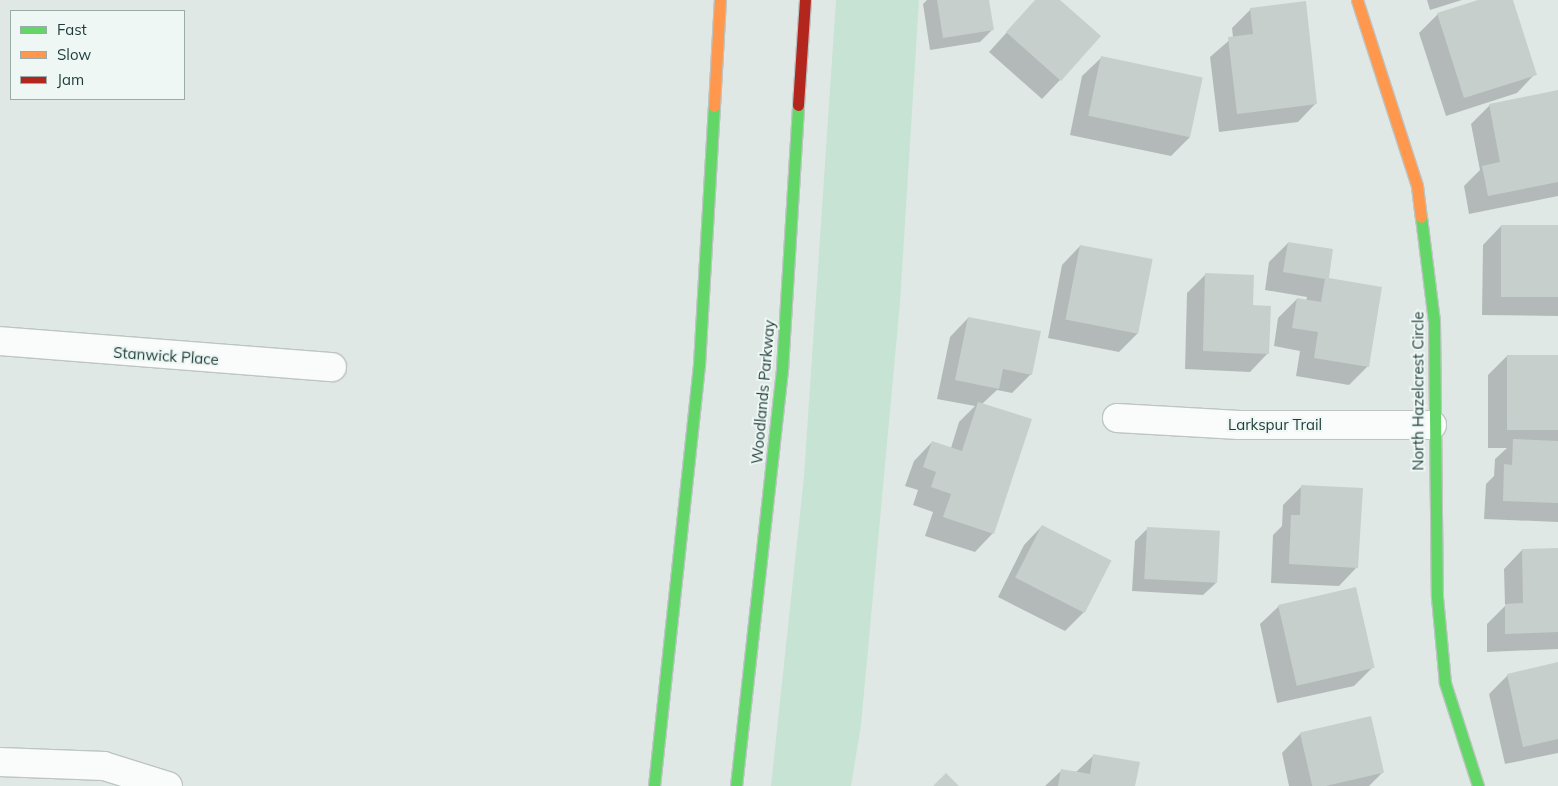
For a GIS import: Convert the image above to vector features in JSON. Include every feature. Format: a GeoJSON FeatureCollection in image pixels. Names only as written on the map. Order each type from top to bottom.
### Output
{"type":"FeatureCollection","features":[{"type":"Feature","properties":{"kind":"main road"},"geometry":{"type":"LineString","coordinates":[[654,786],[699,365],[720,0]]}},
{"type":"Feature","properties":{"kind":"main road","name":"Woodlands Parkway"},"geometry":{"type":"LineString","coordinates":[[736,786],[782,369],[805,0]]}},
{"type":"Feature","properties":{"kind":"main road","name":"North Hazelcrest Circle"},"geometry":{"type":"LineString","coordinates":[[1357,0],[1417,186],[1434,321],[1432,425],[1437,597],[1445,683],[1478,786]]}},
{"type":"Feature","properties":{"kind":"street","name":"Stanwick Place"},"geometry":{"type":"LineString","coordinates":[[0,341],[332,367]]}},
{"type":"Feature","properties":{"kind":"street","name":"Larkspur Trail"},"geometry":{"type":"LineString","coordinates":[[1117,418],[1239,425],[1432,425]]}},
{"type":"Feature","properties":{"kind":"street"},"geometry":{"type":"LineString","coordinates":[[0,762],[104,766],[168,786]]}},
{"type":"Feature","properties":{"kind":"green space"},"geometry":{"type":"Polygon","coordinates":[[[836,0],[919,0],[900,303],[861,725],[851,786],[771,786],[804,476],[836,0]]]}},
{"type":"Feature","properties":{"kind":"building"},"geometry":{"type":"Polygon","coordinates":[[[937,0],[989,0],[994,30],[943,38],[937,0]]]}},
{"type":"Feature","properties":{"kind":"building"},"geometry":{"type":"Polygon","coordinates":[[[1035,0],[1060,0],[1101,36],[1061,81],[1006,32],[1035,0]]]}},
{"type":"Feature","properties":{"kind":"building"},"geometry":{"type":"Polygon","coordinates":[[[1478,0],[1513,0],[1537,75],[1464,98],[1437,13],[1478,0]]]}},
{"type":"Feature","properties":{"kind":"building"},"geometry":{"type":"Polygon","coordinates":[[[1306,1],[1317,104],[1237,114],[1228,37],[1253,34],[1250,8],[1306,1]]]}},
{"type":"Feature","properties":{"kind":"building"},"geometry":{"type":"Polygon","coordinates":[[[1101,56],[1203,78],[1190,137],[1088,116],[1101,56]]]}},
{"type":"Feature","properties":{"kind":"building"},"geometry":{"type":"Polygon","coordinates":[[[1558,90],[1558,182],[1488,196],[1482,166],[1500,162],[1489,104],[1558,90]]]}},
{"type":"Feature","properties":{"kind":"building"},"geometry":{"type":"Polygon","coordinates":[[[1501,225],[1558,225],[1558,297],[1501,297],[1501,225]]]}},
{"type":"Feature","properties":{"kind":"building"},"geometry":{"type":"Polygon","coordinates":[[[1288,242],[1333,249],[1329,278],[1382,287],[1369,367],[1314,358],[1318,332],[1292,328],[1297,298],[1321,302],[1325,279],[1283,272],[1288,242]]]}},
{"type":"Feature","properties":{"kind":"building"},"geometry":{"type":"Polygon","coordinates":[[[1080,245],[1153,259],[1138,334],[1065,320],[1080,245]]]}},
{"type":"Feature","properties":{"kind":"building"},"geometry":{"type":"Polygon","coordinates":[[[1205,273],[1254,275],[1253,305],[1271,306],[1269,354],[1203,351],[1205,273]]]}},
{"type":"Feature","properties":{"kind":"building"},"geometry":{"type":"Polygon","coordinates":[[[968,317],[1041,331],[1032,375],[1003,369],[999,389],[955,380],[968,317]]]}},
{"type":"Feature","properties":{"kind":"building"},"geometry":{"type":"Polygon","coordinates":[[[1507,355],[1558,355],[1558,430],[1507,430],[1507,355]]]}},
{"type":"Feature","properties":{"kind":"building"},"geometry":{"type":"Polygon","coordinates":[[[978,402],[1032,419],[994,534],[943,517],[951,494],[931,487],[936,472],[923,467],[932,441],[962,451],[978,402]]]}},
{"type":"Feature","properties":{"kind":"building"},"geometry":{"type":"Polygon","coordinates":[[[1513,439],[1558,441],[1558,503],[1503,501],[1504,464],[1512,465],[1513,439]]]}},
{"type":"Feature","properties":{"kind":"building"},"geometry":{"type":"Polygon","coordinates":[[[1301,485],[1363,488],[1358,568],[1289,564],[1291,515],[1300,515],[1301,485]]]}},
{"type":"Feature","properties":{"kind":"building"},"geometry":{"type":"Polygon","coordinates":[[[1042,525],[1111,560],[1085,613],[1015,578],[1042,525]]]}},
{"type":"Feature","properties":{"kind":"building"},"geometry":{"type":"Polygon","coordinates":[[[1147,527],[1220,531],[1217,583],[1144,579],[1147,527]]]}},
{"type":"Feature","properties":{"kind":"building"},"geometry":{"type":"Polygon","coordinates":[[[1558,548],[1558,632],[1505,634],[1505,604],[1523,603],[1522,549],[1558,548]]]}},
{"type":"Feature","properties":{"kind":"building"},"geometry":{"type":"Polygon","coordinates":[[[1356,587],[1375,668],[1297,686],[1278,605],[1356,587]]]}},
{"type":"Feature","properties":{"kind":"building"},"geometry":{"type":"Polygon","coordinates":[[[1558,662],[1558,739],[1523,747],[1507,674],[1558,662]]]}},
{"type":"Feature","properties":{"kind":"building"},"geometry":{"type":"Polygon","coordinates":[[[1371,716],[1384,773],[1326,786],[1312,786],[1300,732],[1371,716]]]}},
{"type":"Feature","properties":{"kind":"building"},"geometry":{"type":"Polygon","coordinates":[[[1093,754],[1140,762],[1135,786],[1058,786],[1061,769],[1090,774],[1093,754]]]}},
{"type":"Feature","properties":{"kind":"building"},"geometry":{"type":"Polygon","coordinates":[[[946,773],[959,786],[933,786],[946,773]]]}},
{"type":"Feature","properties":{"kind":"traffic: fast"},"geometry":{"type":"LineString","coordinates":[[736,786],[782,369],[798,105]]}},
{"type":"Feature","properties":{"kind":"traffic: fast"},"geometry":{"type":"LineString","coordinates":[[654,786],[699,365],[714,106]]}},
{"type":"Feature","properties":{"kind":"traffic: fast"},"geometry":{"type":"LineString","coordinates":[[1421,217],[1434,321],[1437,597],[1445,683],[1478,786]]}},
{"type":"Feature","properties":{"kind":"traffic: slow"},"geometry":{"type":"LineString","coordinates":[[714,106],[720,0]]}},
{"type":"Feature","properties":{"kind":"traffic: slow"},"geometry":{"type":"LineString","coordinates":[[1357,0],[1417,186],[1421,217]]}},
{"type":"Feature","properties":{"kind":"traffic: jam"},"geometry":{"type":"LineString","coordinates":[[798,105],[805,0]]}}]}
